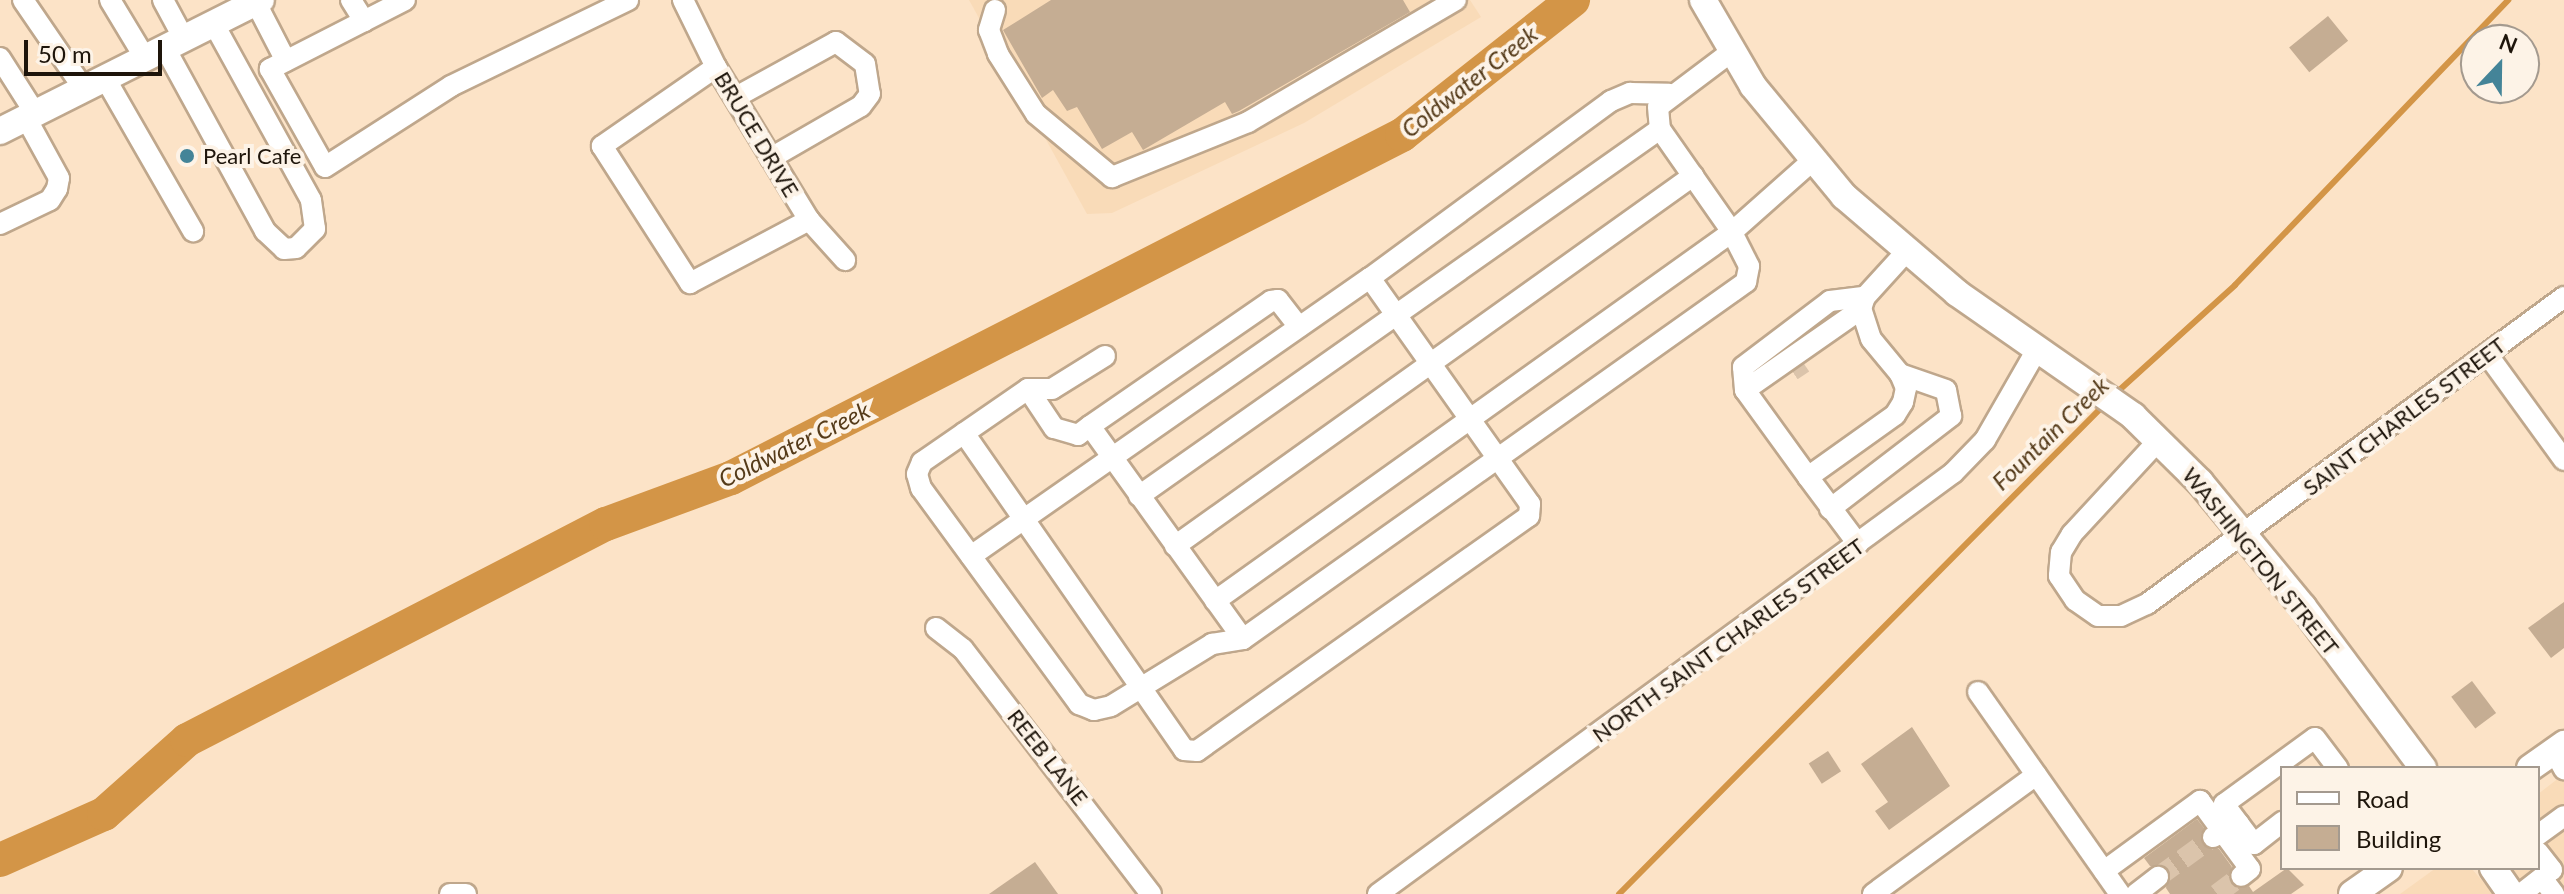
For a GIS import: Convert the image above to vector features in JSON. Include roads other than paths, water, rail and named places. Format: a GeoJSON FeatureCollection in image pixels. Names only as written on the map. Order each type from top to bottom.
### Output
{"type":"FeatureCollection","features":[{"type":"Feature","properties":{"kind":"main road","name":"WASHINGTON STREET"},"geometry":{"type":"LineString","coordinates":[[1703,0],[1731,52],[1812,161],[1906,252],[2133,416],[2245,534],[2414,765]]}},
{"type":"Feature","properties":{"kind":"main road"},"geometry":{"type":"LineString","coordinates":[[0,131],[259,1]]}},
{"type":"Feature","properties":{"kind":"main road"},"geometry":{"type":"LineString","coordinates":[[2535,766],[2561,755]]}},
{"type":"Feature","properties":{"kind":"main road"},"geometry":{"type":"LineString","coordinates":[[2494,870],[2511,894]]}},
{"type":"Feature","properties":{"kind":"main road"},"geometry":{"type":"LineString","coordinates":[[2352,894],[2378,871]]}},
{"type":"Feature","properties":{"kind":"street"},"geometry":{"type":"LineString","coordinates":[[23,0],[94,83],[193,231]]}},
{"type":"Feature","properties":{"kind":"street"},"geometry":{"type":"LineString","coordinates":[[110,0],[165,48],[265,231],[284,249],[296,248],[315,229],[311,200],[214,24]]}},
{"type":"Feature","properties":{"kind":"street"},"geometry":{"type":"LineString","coordinates":[[163,0],[165,48]]}},
{"type":"Feature","properties":{"kind":"street"},"geometry":{"type":"LineString","coordinates":[[351,0],[364,21]]}},
{"type":"Feature","properties":{"kind":"street"},"geometry":{"type":"LineString","coordinates":[[405,0],[270,69],[325,167],[451,86],[628,0]]}},
{"type":"Feature","properties":{"kind":"street","name":"BRUCE DRIVE"},"geometry":{"type":"LineString","coordinates":[[683,0],[716,67],[809,220],[845,260]]}},
{"type":"Feature","properties":{"kind":"street"},"geometry":{"type":"LineString","coordinates":[[999,3],[989,30],[998,54],[1036,114],[1112,177],[1248,122],[1456,0]]}},
{"type":"Feature","properties":{"kind":"street"},"geometry":{"type":"LineString","coordinates":[[259,1],[286,61]]}},
{"type":"Feature","properties":{"kind":"street"},"geometry":{"type":"LineString","coordinates":[[736,97],[836,42],[865,64],[870,94],[861,106],[771,158]]}},
{"type":"Feature","properties":{"kind":"street"},"geometry":{"type":"LineString","coordinates":[[1105,356],[1052,389],[1028,389],[922,462],[917,474],[921,488],[1079,704],[1094,710],[1111,706],[1212,644],[1243,639],[1746,282],[1749,266],[1732,232],[1660,129],[1658,107],[1669,94],[1731,52]]}},
{"type":"Feature","properties":{"kind":"street"},"geometry":{"type":"LineString","coordinates":[[0,58],[59,178],[50,200],[0,224]]}},
{"type":"Feature","properties":{"kind":"street"},"geometry":{"type":"LineString","coordinates":[[716,67],[602,146],[690,283],[809,220]]}},
{"type":"Feature","properties":{"kind":"street"},"geometry":{"type":"LineString","coordinates":[[971,556],[1370,278],[1611,101],[1630,93],[1669,94]]}},
{"type":"Feature","properties":{"kind":"street"},"geometry":{"type":"LineString","coordinates":[[1139,496],[1660,129]]}},
{"type":"Feature","properties":{"kind":"street"},"geometry":{"type":"LineString","coordinates":[[1215,601],[1732,232],[1812,161]]}},
{"type":"Feature","properties":{"kind":"street"},"geometry":{"type":"LineString","coordinates":[[1175,546],[1693,176]]}},
{"type":"Feature","properties":{"kind":"street"},"geometry":{"type":"LineString","coordinates":[[1748,394],[1798,367],[1862,309],[1906,252]]}},
{"type":"Feature","properties":{"kind":"street"},"geometry":{"type":"LineString","coordinates":[[964,433],[1184,750],[1197,751],[1529,516],[1530,504],[1370,278]]}},
{"type":"Feature","properties":{"kind":"street","name":"SAINT CHARLES STREET"},"geometry":{"type":"LineString","coordinates":[[2158,441],[2061,552],[2059,576],[2075,600],[2098,616],[2121,616],[2147,604],[2564,297]]}},
{"type":"Feature","properties":{"kind":"street"},"geometry":{"type":"LineString","coordinates":[[1028,389],[1054,428],[1078,435],[1271,301],[1278,300],[1299,327]]}},
{"type":"Feature","properties":{"kind":"street"},"geometry":{"type":"LineString","coordinates":[[1808,477],[1895,415],[1906,388],[1862,309],[1830,301],[1743,367],[1748,394],[1830,509],[1858,544]]}},
{"type":"Feature","properties":{"kind":"street"},"geometry":{"type":"LineString","coordinates":[[1748,394],[1862,309]]}},
{"type":"Feature","properties":{"kind":"street","name":"NORTH SAINT CHARLES STREET"},"geometry":{"type":"LineString","coordinates":[[1378,894],[1953,473],[1985,440],[2048,354]]}},
{"type":"Feature","properties":{"kind":"street"},"geometry":{"type":"LineString","coordinates":[[2487,354],[2564,460]]}},
{"type":"Feature","properties":{"kind":"street"},"geometry":{"type":"LineString","coordinates":[[1830,509],[1951,416],[1946,390],[1900,374]]}},
{"type":"Feature","properties":{"kind":"street"},"geometry":{"type":"LineString","coordinates":[[1090,426],[1243,639]]}},
{"type":"Feature","properties":{"kind":"street","name":"REEB LANE"},"geometry":{"type":"LineString","coordinates":[[936,628],[963,649],[1151,894]]}},
{"type":"Feature","properties":{"kind":"street"},"geometry":{"type":"LineString","coordinates":[[1978,692],[2120,894]]}},
{"type":"Feature","properties":{"kind":"street"},"geometry":{"type":"LineString","coordinates":[[2226,831],[2224,804],[2315,738],[2336,766]]}},
{"type":"Feature","properties":{"kind":"street"},"geometry":{"type":"LineString","coordinates":[[1873,894],[2036,775]]}},
{"type":"Feature","properties":{"kind":"street"},"geometry":{"type":"LineString","coordinates":[[2104,871],[2200,801],[2226,831],[2250,869],[2241,876]]}},
{"type":"Feature","properties":{"kind":"street"},"geometry":{"type":"LineString","coordinates":[[2540,834],[2564,816]]}},
{"type":"Feature","properties":{"kind":"street"},"geometry":{"type":"LineString","coordinates":[[2226,831],[2254,844],[2280,824]]}},
{"type":"Feature","properties":{"kind":"street"},"geometry":{"type":"LineString","coordinates":[[2521,894],[2553,876],[2540,855]]}},
{"type":"Feature","properties":{"kind":"street"},"geometry":{"type":"LineString","coordinates":[[2136,894],[2158,877]]}},
{"type":"Feature","properties":{"kind":"street"},"geometry":{"type":"LineString","coordinates":[[450,894],[466,894]]}},
{"type":"Feature","properties":{"kind":"waterway","name":"Coldwater Creek"},"geometry":{"type":"LineString","coordinates":[[0,860],[104,814],[187,740],[606,524],[731,478],[1402,135],[1573,0]]}},
{"type":"Feature","properties":{"kind":"waterway","name":"Fountain Creek"},"geometry":{"type":"LineString","coordinates":[[2115,394],[2235,285],[2508,0]]}},
{"type":"Feature","properties":{"kind":"waterway","name":"Fountain Creek"},"geometry":{"type":"LineString","coordinates":[[1619,894],[2104,405]]}},
{"type":"Feature","properties":{"kind":"tunnel"},"geometry":{"type":"LineString","coordinates":[[1792,371],[1804,363]]}},
{"type":"Feature","properties":{"kind":"tunnel"},"geometry":{"type":"LineString","coordinates":[[2158,877],[2213,837]]}},
{"type":"Feature","properties":{"kind":"tunnel"},"geometry":{"type":"LineString","coordinates":[[2217,894],[2241,876]]}},
{"type":"Feature","properties":{"kind":"place","name":"Pearl Cafe"},"geometry":{"type":"Point","coordinates":[187,156]}}]}
